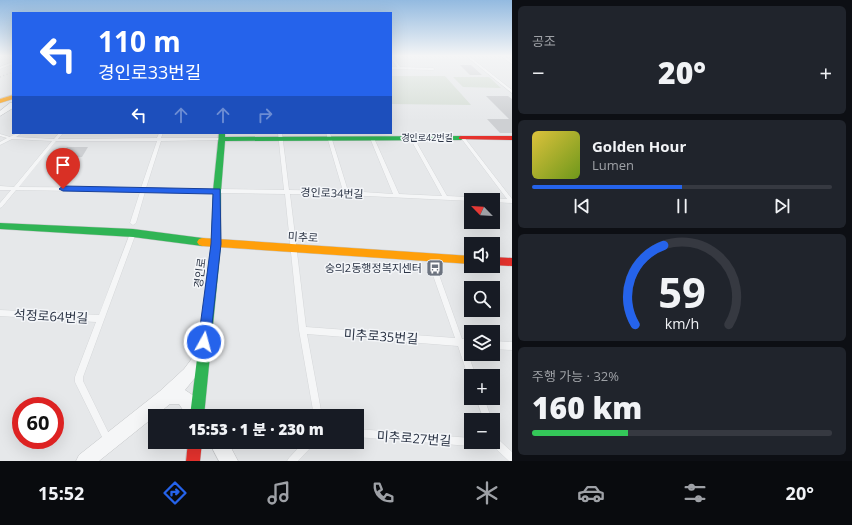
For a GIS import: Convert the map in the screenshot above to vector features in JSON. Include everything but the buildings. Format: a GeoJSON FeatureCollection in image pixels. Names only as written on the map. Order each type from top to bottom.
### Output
{"type":"FeatureCollection","features":[{"type":"Feature","properties":{"kind":"main road"},"geometry":{"type":"LineString","coordinates":[[0,101],[12,97]]}},
{"type":"Feature","properties":{"kind":"main road","name":"경인로42번길"},"geometry":{"type":"LineString","coordinates":[[222,136],[329,135],[372,138],[512,138]]}},
{"type":"Feature","properties":{"kind":"main road","name":"경인로"},"geometry":{"type":"LineString","coordinates":[[198,409],[216,244],[217,191],[222,136]]}},
{"type":"Feature","properties":{"kind":"main road","name":"미추로"},"geometry":{"type":"LineString","coordinates":[[0,226],[133,228],[216,244],[464,260]]}},
{"type":"Feature","properties":{"kind":"main road"},"geometry":{"type":"LineString","coordinates":[[500,261],[512,262]]}},
{"type":"Feature","properties":{"kind":"main road"},"geometry":{"type":"LineString","coordinates":[[194,461],[195,449]]}},
{"type":"Feature","properties":{"kind":"street"},"geometry":{"type":"LineString","coordinates":[[0,114],[12,106]]}},
{"type":"Feature","properties":{"kind":"street"},"geometry":{"type":"LineString","coordinates":[[85,461],[166,396],[189,374],[203,356]]}},
{"type":"Feature","properties":{"kind":"street"},"geometry":{"type":"LineString","coordinates":[[166,396],[175,394],[182,396],[188,400],[194,409]]}},
{"type":"Feature","properties":{"kind":"street"},"geometry":{"type":"LineString","coordinates":[[222,449],[229,461]]}},
{"type":"Feature","properties":{"kind":"lane"},"geometry":{"type":"LineString","coordinates":[[494,78],[512,92]]}},
{"type":"Feature","properties":{"kind":"lane"},"geometry":{"type":"LineString","coordinates":[[507,88],[512,88]]}},
{"type":"Feature","properties":{"kind":"lane"},"geometry":{"type":"LineString","coordinates":[[0,144],[18,134]]}},
{"type":"Feature","properties":{"kind":"lane"},"geometry":{"type":"LineString","coordinates":[[0,206],[60,134]]}},
{"type":"Feature","properties":{"kind":"lane"},"geometry":{"type":"LineString","coordinates":[[116,140],[119,134]]}},
{"type":"Feature","properties":{"kind":"lane"},"geometry":{"type":"LineString","coordinates":[[109,442],[79,382],[133,228],[161,134]]}},
{"type":"Feature","properties":{"kind":"lane"},"geometry":{"type":"LineString","coordinates":[[0,135],[10,138],[55,140],[159,140],[222,136]]}},
{"type":"Feature","properties":{"kind":"lane"},"geometry":{"type":"LineString","coordinates":[[329,135],[346,193]]}},
{"type":"Feature","properties":{"kind":"lane"},"geometry":{"type":"LineString","coordinates":[[280,136],[304,330],[317,409]]}},
{"type":"Feature","properties":{"kind":"lane"},"geometry":{"type":"LineString","coordinates":[[372,138],[397,196]]}},
{"type":"Feature","properties":{"kind":"lane"},"geometry":{"type":"LineString","coordinates":[[412,138],[446,198]]}},
{"type":"Feature","properties":{"kind":"lane"},"geometry":{"type":"LineString","coordinates":[[463,138],[511,202]]}},
{"type":"Feature","properties":{"kind":"lane","name":"경인로34번길"},"geometry":{"type":"LineString","coordinates":[[0,188],[346,193],[511,202]]}},
{"type":"Feature","properties":{"kind":"lane"},"geometry":{"type":"LineString","coordinates":[[430,258],[469,369]]}},
{"type":"Feature","properties":{"kind":"lane","name":"석정로64번길"},"geometry":{"type":"LineString","coordinates":[[0,313],[101,319]]}},
{"type":"Feature","properties":{"kind":"lane","name":"미추로35번길"},"geometry":{"type":"LineString","coordinates":[[304,330],[464,342]]}},
{"type":"Feature","properties":{"kind":"lane"},"geometry":{"type":"LineString","coordinates":[[500,345],[512,346]]}},
{"type":"Feature","properties":{"kind":"lane","name":"미추로27번길"},"geometry":{"type":"LineString","coordinates":[[364,434],[464,441]]}},
{"type":"Feature","properties":{"kind":"lane"},"geometry":{"type":"LineString","coordinates":[[500,447],[512,458]]}},
{"type":"Feature","properties":{"kind":"lane"},"geometry":{"type":"LineString","coordinates":[[292,461],[303,449]]}},
{"type":"Feature","properties":{"kind":"shaded area"},"geometry":{"type":"Polygon","coordinates":[[[392,78],[446,78],[471,105],[392,104],[392,78]]]}},
{"type":"Feature","properties":{"kind":"shaded area"},"geometry":{"type":"Polygon","coordinates":[[[454,78],[490,78],[501,88],[463,87],[454,78]]]}},
{"type":"Feature","properties":{"kind":"traffic: fast"},"geometry":{"type":"LineString","coordinates":[[198,409],[216,244],[217,191],[222,134]]}},
{"type":"Feature","properties":{"kind":"traffic: fast"},"geometry":{"type":"LineString","coordinates":[[222,139],[461,138]]}},
{"type":"Feature","properties":{"kind":"traffic: fast"},"geometry":{"type":"LineString","coordinates":[[0,226],[133,233],[202,242]]}},
{"type":"Feature","properties":{"kind":"traffic: slow"},"geometry":{"type":"LineString","coordinates":[[0,101],[12,97]]}},
{"type":"Feature","properties":{"kind":"traffic: slow"},"geometry":{"type":"LineString","coordinates":[[202,242],[464,260]]}},
{"type":"Feature","properties":{"kind":"traffic: jam"},"geometry":{"type":"LineString","coordinates":[[461,138],[512,138]]}},
{"type":"Feature","properties":{"kind":"traffic: jam"},"geometry":{"type":"LineString","coordinates":[[500,261],[512,262]]}},
{"type":"Feature","properties":{"kind":"traffic: jam"},"geometry":{"type":"LineString","coordinates":[[193,461],[194,449]]}},
{"type":"Feature","properties":{"kind":"place","name":"숭의2동행정복지센터"},"geometry":{"type":"Point","coordinates":[435,268]}},
{"type":"Feature","properties":{"kind":"route"},"geometry":{"type":"LineString","coordinates":[[63,189],[217,191],[216,244],[204,342]]}}]}
